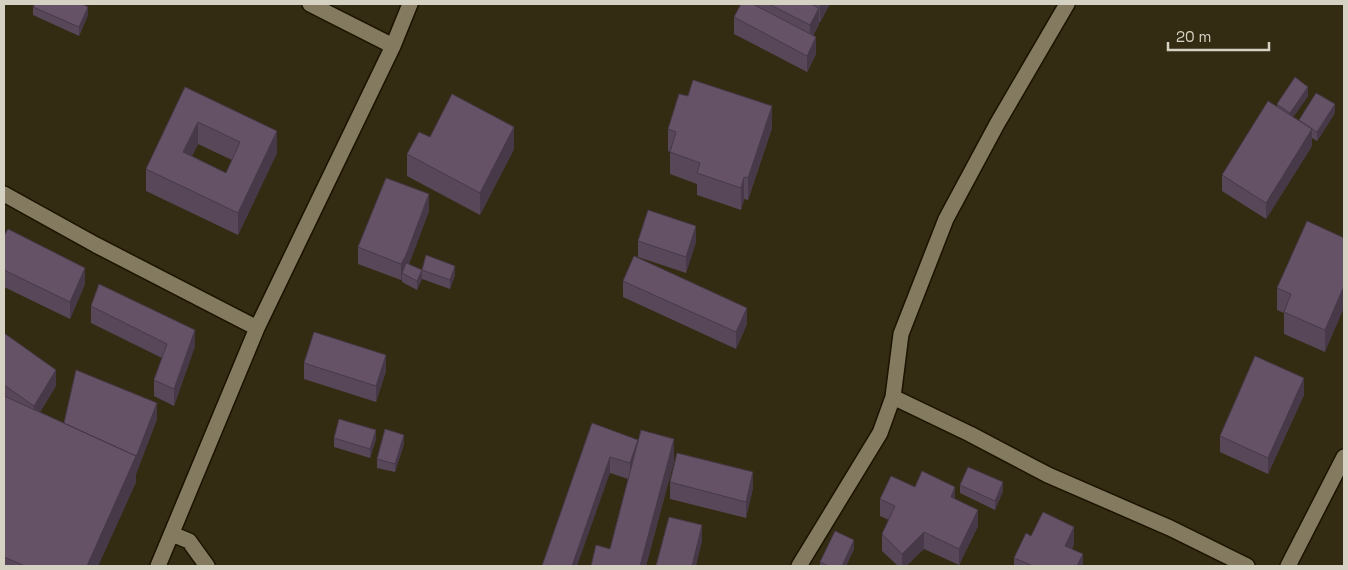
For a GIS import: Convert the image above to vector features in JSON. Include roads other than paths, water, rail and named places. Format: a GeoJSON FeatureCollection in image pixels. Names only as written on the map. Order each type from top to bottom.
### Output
{"type":"FeatureCollection","features":[{"type":"Feature","properties":{"kind":"street"},"geometry":{"type":"LineString","coordinates":[[310,4],[393,46]]}},
{"type":"Feature","properties":{"kind":"street"},"geometry":{"type":"LineString","coordinates":[[158,566],[257,328],[393,46],[410,4]]}},
{"type":"Feature","properties":{"kind":"street"},"geometry":{"type":"LineString","coordinates":[[799,566],[880,433],[893,396],[902,334],[946,220],[1060,8]]}},
{"type":"Feature","properties":{"kind":"street"},"geometry":{"type":"LineString","coordinates":[[4,194],[96,245],[257,328]]}},
{"type":"Feature","properties":{"kind":"street"},"geometry":{"type":"LineString","coordinates":[[893,396],[1048,475],[1170,528],[1247,566]]}},
{"type":"Feature","properties":{"kind":"street"},"geometry":{"type":"LineString","coordinates":[[1288,566],[1344,457]]}},
{"type":"Feature","properties":{"kind":"street"},"geometry":{"type":"LineString","coordinates":[[172,534],[189,541],[207,566]]}}]}
